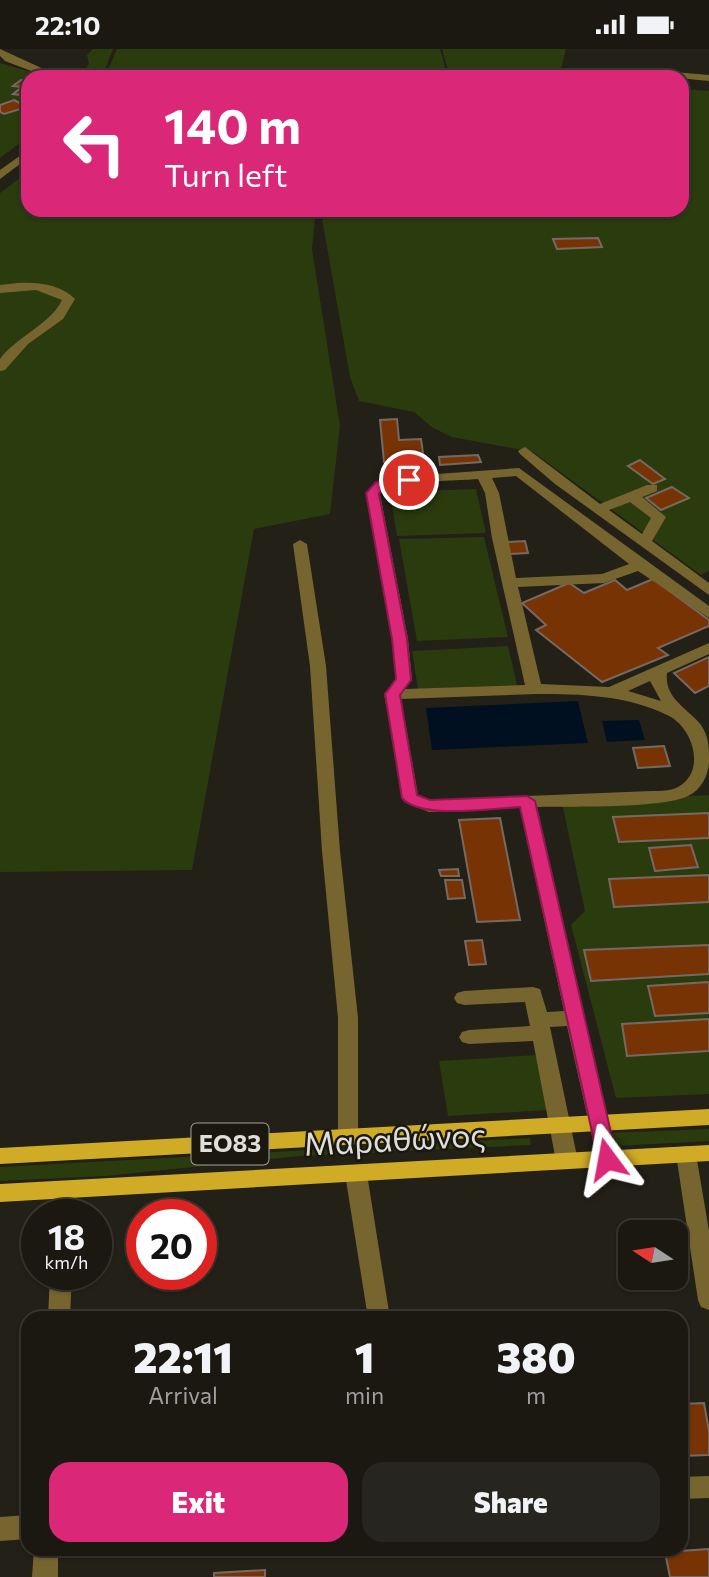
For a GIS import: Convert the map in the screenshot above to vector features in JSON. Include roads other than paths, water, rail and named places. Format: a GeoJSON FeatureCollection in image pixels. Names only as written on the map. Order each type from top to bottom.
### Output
{"type":"FeatureCollection","features":[{"type":"Feature","properties":{"kind":"main road","name":"Μαραθώνος"},"geometry":{"type":"LineString","coordinates":[[0,1156],[348,1137],[597,1112],[709,1117]]}},
{"type":"Feature","properties":{"kind":"main road","name":"Μαραθώνος"},"geometry":{"type":"LineString","coordinates":[[0,1193],[709,1153]]}},
{"type":"Feature","properties":{"kind":"street"},"geometry":{"type":"LineString","coordinates":[[0,51],[42,70]]}},
{"type":"Feature","properties":{"kind":"street"},"geometry":{"type":"LineString","coordinates":[[689,76],[709,78]]}},
{"type":"Feature","properties":{"kind":"street"},"geometry":{"type":"LineString","coordinates":[[0,176],[21,159]]}},
{"type":"Feature","properties":{"kind":"street"},"geometry":{"type":"LineString","coordinates":[[0,289],[43,286],[58,291],[69,299],[65,310],[55,321],[19,345],[0,367]]}},
{"type":"Feature","properties":{"kind":"street"},"geometry":{"type":"LineString","coordinates":[[525,451],[643,542],[708,587]]}},
{"type":"Feature","properties":{"kind":"street"},"geometry":{"type":"LineString","coordinates":[[392,694],[404,680],[373,493],[380,485],[409,480],[519,472],[640,565],[709,613]]}},
{"type":"Feature","properties":{"kind":"street"},"geometry":{"type":"LineString","coordinates":[[484,476],[492,493],[534,690]]}},
{"type":"Feature","properties":{"kind":"street"},"geometry":{"type":"LineString","coordinates":[[599,509],[652,488]]}},
{"type":"Feature","properties":{"kind":"street"},"geometry":{"type":"LineString","coordinates":[[631,497],[644,503],[659,517],[643,542]]}},
{"type":"Feature","properties":{"kind":"street"},"geometry":{"type":"LineString","coordinates":[[300,544],[318,666],[331,851],[348,1018],[348,1137]]}},
{"type":"Feature","properties":{"kind":"street"},"geometry":{"type":"LineString","coordinates":[[510,583],[604,578],[640,565]]}},
{"type":"Feature","properties":{"kind":"street"},"geometry":{"type":"LineString","coordinates":[[610,693],[709,648]]}},
{"type":"Feature","properties":{"kind":"street"},"geometry":{"type":"LineString","coordinates":[[659,671],[658,681],[675,712]]}},
{"type":"Feature","properties":{"kind":"street"},"geometry":{"type":"LineString","coordinates":[[593,690],[636,698],[675,712],[693,725],[700,738],[702,753],[698,777],[691,786],[670,796],[429,806],[410,798],[392,694],[593,690]]}},
{"type":"Feature","properties":{"kind":"street"},"geometry":{"type":"LineString","coordinates":[[527,801],[607,1159]]}},
{"type":"Feature","properties":{"kind":"street"},"geometry":{"type":"LineString","coordinates":[[464,998],[533,994],[567,1161]]}},
{"type":"Feature","properties":{"kind":"street"},"geometry":{"type":"LineString","coordinates":[[469,1037],[540,1027],[575,1018]]}},
{"type":"Feature","properties":{"kind":"street"},"geometry":{"type":"LineString","coordinates":[[686,1154],[709,1300]]}},
{"type":"Feature","properties":{"kind":"street"},"geometry":{"type":"LineString","coordinates":[[356,1174],[378,1311]]}},
{"type":"Feature","properties":{"kind":"street"},"geometry":{"type":"LineString","coordinates":[[65,1190],[65,1199]]}},
{"type":"Feature","properties":{"kind":"street"},"geometry":{"type":"LineString","coordinates":[[59,1311],[60,1290]]}},
{"type":"Feature","properties":{"kind":"street"},"geometry":{"type":"LineString","coordinates":[[688,1488],[709,1487]]}},
{"type":"Feature","properties":{"kind":"street"},"geometry":{"type":"LineString","coordinates":[[0,1529],[21,1528]]}},
{"type":"Feature","properties":{"kind":"street"},"geometry":{"type":"LineString","coordinates":[[45,1577],[46,1556]]}},
{"type":"Feature","properties":{"kind":"water"},"geometry":{"type":"Polygon","coordinates":[[[578,701],[588,743],[432,750],[426,708],[578,701]]]}},
{"type":"Feature","properties":{"kind":"water"},"geometry":{"type":"Polygon","coordinates":[[[639,720],[645,740],[607,742],[602,721],[639,720]]]}}]}
